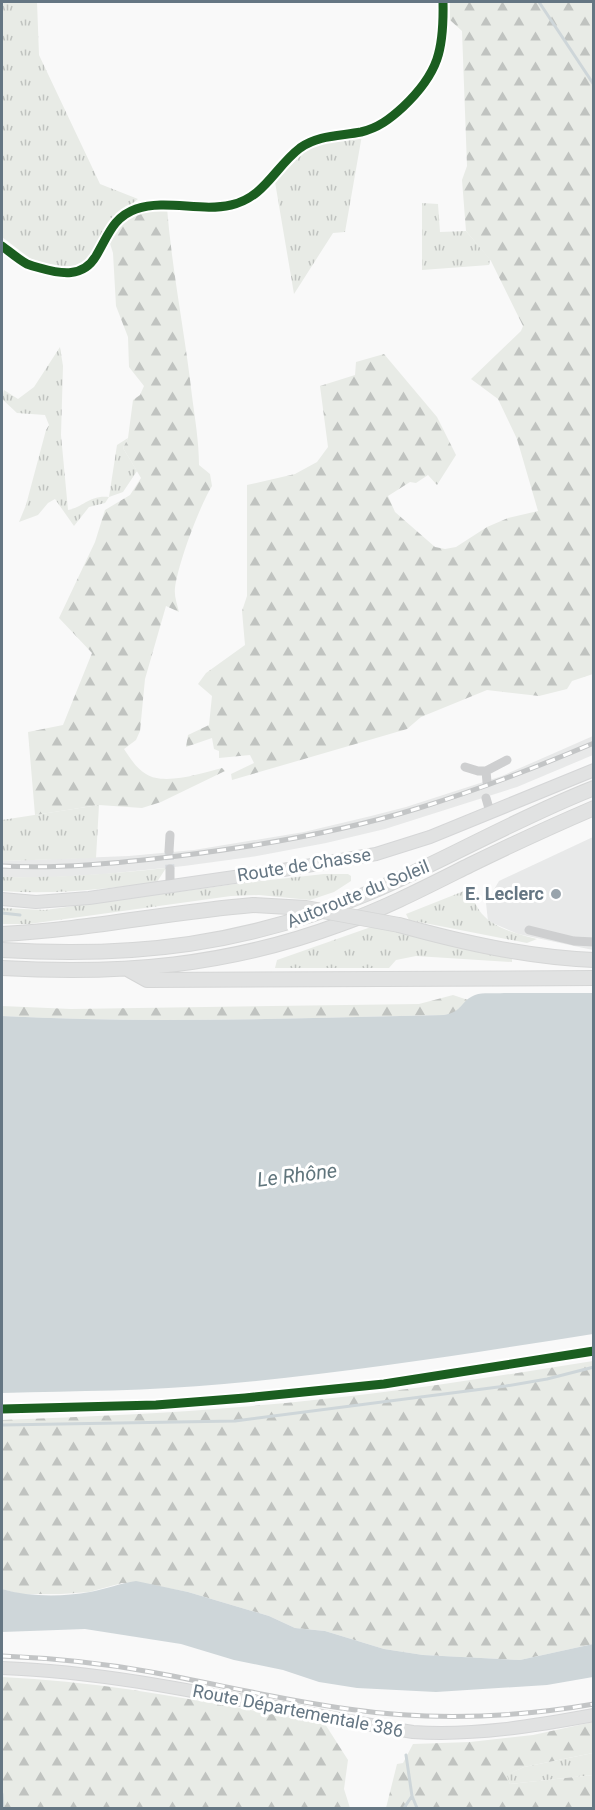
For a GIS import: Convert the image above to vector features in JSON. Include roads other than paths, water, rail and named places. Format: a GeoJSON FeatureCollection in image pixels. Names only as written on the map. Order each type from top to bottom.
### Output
{"type":"FeatureCollection","features":[{"type":"Feature","properties":{"kind":"highway","name":"Autoroute du Soleil"},"geometry":{"type":"LineString","coordinates":[[2,950],[73,953],[148,951],[219,940],[285,924],[371,892],[594,788]]}},
{"type":"Feature","properties":{"kind":"highway","name":"Autoroute du Soleil"},"geometry":{"type":"LineString","coordinates":[[2,968],[76,971],[129,970],[194,963],[296,940],[388,904],[594,808]]}},
{"type":"Feature","properties":{"kind":"highway"},"geometry":{"type":"LineString","coordinates":[[2,934],[66,930],[193,911],[253,905],[306,908],[399,925],[459,941],[523,954],[594,960]]}},
{"type":"Feature","properties":{"kind":"highway"},"geometry":{"type":"LineString","coordinates":[[129,970],[147,980],[594,978]]}},
{"type":"Feature","properties":{"kind":"main road","name":"Route de Chasse"},"geometry":{"type":"LineString","coordinates":[[2,899],[36,902],[89,898],[376,854],[430,837],[594,770]]}},
{"type":"Feature","properties":{"kind":"main road","name":"Route Départementale 386"},"geometry":{"type":"LineString","coordinates":[[2,1668],[41,1669],[138,1681],[413,1732],[438,1734],[492,1732],[594,1715]]}},
{"type":"Feature","properties":{"kind":"street"},"geometry":{"type":"LineString","coordinates":[[2,246],[30,266],[52,272],[71,273],[81,271],[89,265],[110,228],[117,220],[134,210],[148,205],[231,205],[247,200],[267,184],[300,148],[328,137],[372,129],[393,117],[411,100],[433,72],[437,62],[444,30],[443,2]]}},
{"type":"Feature","properties":{"kind":"street"},"geometry":{"type":"LineString","coordinates":[[465,767],[486,771],[507,760]]}},
{"type":"Feature","properties":{"kind":"street"},"geometry":{"type":"LineString","coordinates":[[486,771],[487,782]]}},
{"type":"Feature","properties":{"kind":"street"},"geometry":{"type":"LineString","coordinates":[[486,798],[490,812]]}},
{"type":"Feature","properties":{"kind":"street"},"geometry":{"type":"LineString","coordinates":[[169,851],[170,836]]}},
{"type":"Feature","properties":{"kind":"street"},"geometry":{"type":"LineString","coordinates":[[170,870],[170,886]]}},
{"type":"Feature","properties":{"kind":"street"},"geometry":{"type":"LineString","coordinates":[[529,930],[574,941],[594,942]]}},
{"type":"Feature","properties":{"kind":"water","name":"Le Rhône"},"geometry":{"type":"Polygon","coordinates":[[[593,993],[593,1334],[409,1362],[224,1384],[2,1393],[2,1016],[167,1020],[444,1015],[455,1011],[475,995],[593,993]]]}},
{"type":"Feature","properties":{"kind":"water"},"geometry":{"type":"Polygon","coordinates":[[[136,1581],[188,1592],[269,1616],[295,1628],[325,1631],[384,1649],[423,1655],[520,1660],[593,1644],[593,1677],[547,1685],[436,1692],[357,1688],[319,1682],[283,1670],[234,1660],[181,1644],[85,1629],[2,1632],[2,1589],[34,1595],[68,1595],[136,1581]]]}},
{"type":"Feature","properties":{"kind":"waterway"},"geometry":{"type":"LineString","coordinates":[[539,2],[594,85]]}},
{"type":"Feature","properties":{"kind":"waterway"},"geometry":{"type":"LineString","coordinates":[[2,913],[20,915]]}},
{"type":"Feature","properties":{"kind":"waterway"},"geometry":{"type":"LineString","coordinates":[[2,1425],[235,1421],[506,1386],[547,1379],[594,1367]]}},
{"type":"Feature","properties":{"kind":"waterway"},"geometry":{"type":"LineString","coordinates":[[404,1808],[412,1796],[406,1755]]}},
{"type":"Feature","properties":{"kind":"waterway"},"geometry":{"type":"LineString","coordinates":[[2,1794],[3,1808]]}},
{"type":"Feature","properties":{"kind":"waterway"},"geometry":{"type":"LineString","coordinates":[[412,1796],[417,1808]]}},
{"type":"Feature","properties":{"kind":"tunnel"},"geometry":{"type":"LineString","coordinates":[[169,851],[170,869]]}},
{"type":"Feature","properties":{"kind":"railway"},"geometry":{"type":"LineString","coordinates":[[2,866],[68,866],[134,861],[239,848],[330,831],[390,817],[441,801],[507,778],[594,743]]}},
{"type":"Feature","properties":{"kind":"railway"},"geometry":{"type":"LineString","coordinates":[[2,1656],[114,1666],[299,1701],[379,1713],[441,1716],[502,1715],[594,1704]]}},
{"type":"Feature","properties":{"kind":"place","name":"E. Leclerc"},"geometry":{"type":"Point","coordinates":[556,894]}}]}
